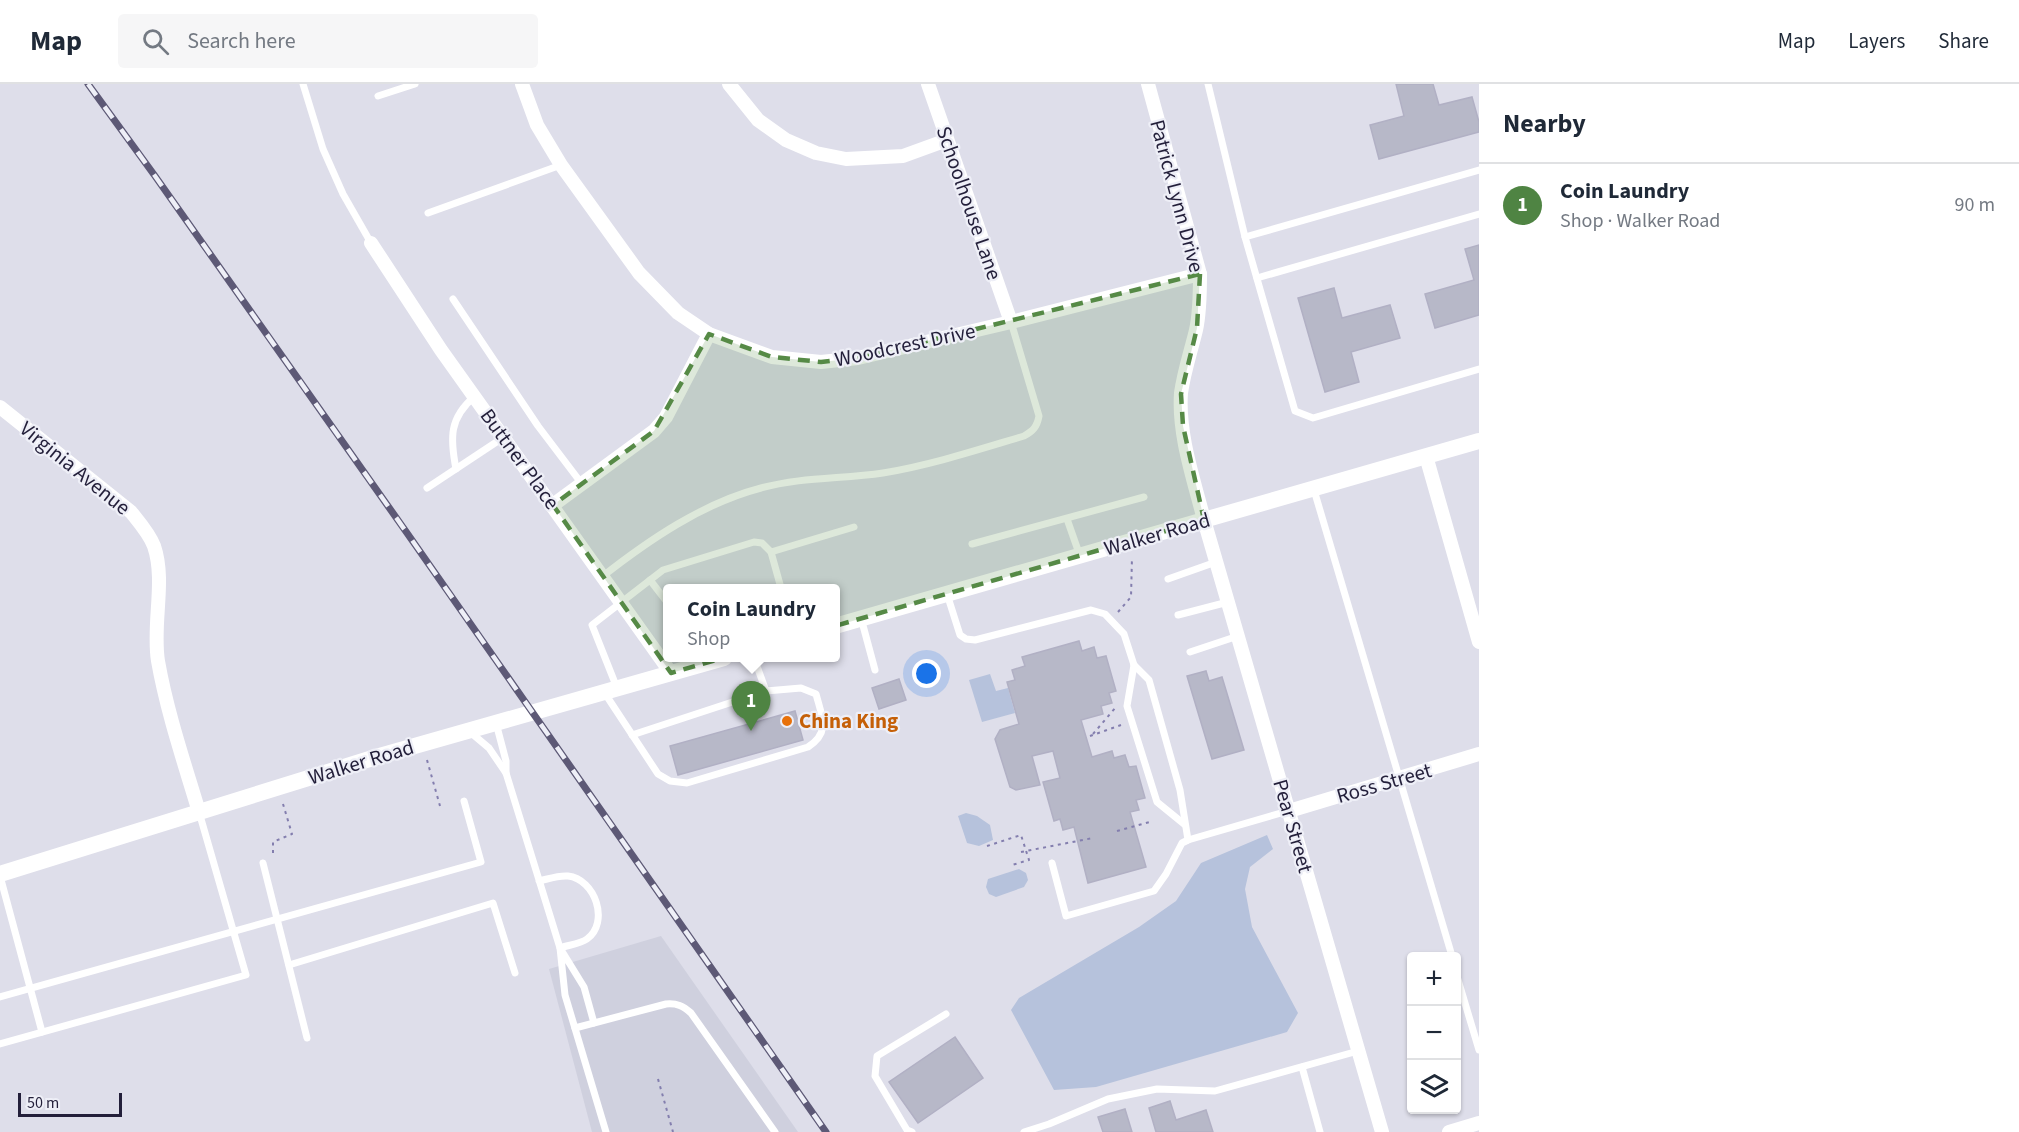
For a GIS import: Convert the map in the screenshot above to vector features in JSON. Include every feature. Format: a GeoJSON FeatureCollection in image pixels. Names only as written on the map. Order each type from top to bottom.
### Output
{"type":"FeatureCollection","features":[{"type":"Feature","properties":{"kind":"street","name":"Woodcrest Drive"},"geometry":{"type":"LineString","coordinates":[[522,84],[537,125],[561,165],[639,273],[678,313],[709,334],[772,357],[821,362],[858,358],[1200,274]]}},
{"type":"Feature","properties":{"kind":"street"},"geometry":{"type":"LineString","coordinates":[[729,84],[758,120],[786,140],[816,153],[846,159],[903,156],[947,140]]}},
{"type":"Feature","properties":{"kind":"street","name":"Schoolhouse Lane"},"geometry":{"type":"LineString","coordinates":[[927,84],[1011,322]]}},
{"type":"Feature","properties":{"kind":"street","name":"Patrick Lynn Drive"},"geometry":{"type":"LineString","coordinates":[[1148,84],[1200,274],[1197,328],[1186,364],[1181,394],[1183,426],[1203,520]]}},
{"type":"Feature","properties":{"kind":"street","name":"Buttner Place"},"geometry":{"type":"LineString","coordinates":[[371,243],[441,350],[663,662]]}},
{"type":"Feature","properties":{"kind":"street"},"geometry":{"type":"LineString","coordinates":[[553,506],[654,431],[666,417],[709,334]]}},
{"type":"Feature","properties":{"kind":"street","name":"Virginia Avenue"},"geometry":{"type":"LineString","coordinates":[[0,407],[131,512],[144,528],[153,545],[158,574],[155,635],[158,658],[168,708],[199,812]]}},
{"type":"Feature","properties":{"kind":"street","name":"Walker Road"},"geometry":{"type":"LineString","coordinates":[[840,624],[1479,441]]}},
{"type":"Feature","properties":{"kind":"street"},"geometry":{"type":"LineString","coordinates":[[1426,456],[1479,642]]}},
{"type":"Feature","properties":{"kind":"street","name":"Pear Street"},"geometry":{"type":"LineString","coordinates":[[1203,520],[1382,1132]]}},
{"type":"Feature","properties":{"kind":"street","name":"Buttner Place"},"geometry":{"type":"LineString","coordinates":[[663,662],[671,673]]}},
{"type":"Feature","properties":{"kind":"street","name":"Walker Road"},"geometry":{"type":"LineString","coordinates":[[0,875],[468,730],[707,662]]}},
{"type":"Feature","properties":{"kind":"street","name":"Ross Street"},"geometry":{"type":"LineString","coordinates":[[1288,811],[1479,754]]}},
{"type":"Feature","properties":{"kind":"street"},"geometry":{"type":"LineString","coordinates":[[1449,1132],[1479,1123]]}},
{"type":"Feature","properties":{"kind":"lane"},"geometry":{"type":"LineString","coordinates":[[303,84],[323,149],[343,194],[371,243]]}},
{"type":"Feature","properties":{"kind":"lane"},"geometry":{"type":"LineString","coordinates":[[378,96],[415,84]]}},
{"type":"Feature","properties":{"kind":"lane"},"geometry":{"type":"LineString","coordinates":[[1208,84],[1245,237],[1295,411],[1313,418],[1479,369]]}},
{"type":"Feature","properties":{"kind":"lane"},"geometry":{"type":"LineString","coordinates":[[428,213],[561,165]]}},
{"type":"Feature","properties":{"kind":"lane"},"geometry":{"type":"LineString","coordinates":[[1245,237],[1479,170]]}},
{"type":"Feature","properties":{"kind":"lane"},"geometry":{"type":"LineString","coordinates":[[1257,278],[1479,214]]}},
{"type":"Feature","properties":{"kind":"lane"},"geometry":{"type":"LineString","coordinates":[[453,299],[538,426],[582,484]]}},
{"type":"Feature","properties":{"kind":"lane"},"geometry":{"type":"LineString","coordinates":[[603,576],[638,549],[707,509],[760,488],[790,482],[881,473],[913,467],[1032,432],[1037,426],[1039,416],[1011,322]]}},
{"type":"Feature","properties":{"kind":"lane"},"geometry":{"type":"LineString","coordinates":[[456,469],[452,446],[455,423],[461,408],[475,396]]}},
{"type":"Feature","properties":{"kind":"lane"},"geometry":{"type":"LineString","coordinates":[[427,488],[504,437]]}},
{"type":"Feature","properties":{"kind":"lane"},"geometry":{"type":"LineString","coordinates":[[1314,488],[1451,952]]}},
{"type":"Feature","properties":{"kind":"lane"},"geometry":{"type":"LineString","coordinates":[[972,544],[1144,497]]}},
{"type":"Feature","properties":{"kind":"lane"},"geometry":{"type":"LineString","coordinates":[[1067,519],[1080,556]]}},
{"type":"Feature","properties":{"kind":"lane"},"geometry":{"type":"LineString","coordinates":[[771,552],[854,527]]}},
{"type":"Feature","properties":{"kind":"lane"},"geometry":{"type":"LineString","coordinates":[[632,735],[766,692],[801,687],[816,694],[824,725],[820,740],[808,747],[687,783],[669,781],[658,774],[632,735],[610,690],[592,625],[663,570],[754,542],[762,543],[771,552],[780,584]]}},
{"type":"Feature","properties":{"kind":"lane"},"geometry":{"type":"LineString","coordinates":[[1168,579],[1216,562]]}},
{"type":"Feature","properties":{"kind":"lane"},"geometry":{"type":"LineString","coordinates":[[650,580],[663,597]]}},
{"type":"Feature","properties":{"kind":"lane"},"geometry":{"type":"LineString","coordinates":[[947,594],[960,635],[966,639],[975,640],[1091,610],[1098,611],[1111,619],[1124,634],[1134,665],[1149,680],[1180,790],[1188,840]]}},
{"type":"Feature","properties":{"kind":"lane"},"geometry":{"type":"LineString","coordinates":[[1178,615],[1228,602]]}},
{"type":"Feature","properties":{"kind":"lane"},"geometry":{"type":"LineString","coordinates":[[861,618],[875,670]]}},
{"type":"Feature","properties":{"kind":"lane"},"geometry":{"type":"LineString","coordinates":[[1190,652],[1238,636]]}},
{"type":"Feature","properties":{"kind":"lane"},"geometry":{"type":"LineString","coordinates":[[756,662],[766,692]]}},
{"type":"Feature","properties":{"kind":"lane"},"geometry":{"type":"LineString","coordinates":[[1134,665],[1127,706],[1157,802],[1184,824]]}},
{"type":"Feature","properties":{"kind":"lane"},"geometry":{"type":"LineString","coordinates":[[496,723],[506,760],[506,773],[560,948],[565,995],[606,1132]]}},
{"type":"Feature","properties":{"kind":"lane"},"geometry":{"type":"LineString","coordinates":[[468,730],[489,748],[506,773]]}},
{"type":"Feature","properties":{"kind":"lane"},"geometry":{"type":"LineString","coordinates":[[0,997],[481,862],[464,801]]}},
{"type":"Feature","properties":{"kind":"lane"},"geometry":{"type":"LineString","coordinates":[[1052,863],[1066,916],[1154,891],[1182,843],[1188,840],[1288,811]]}},
{"type":"Feature","properties":{"kind":"lane"},"geometry":{"type":"LineString","coordinates":[[0,1044],[246,975],[199,812]]}},
{"type":"Feature","properties":{"kind":"lane"},"geometry":{"type":"LineString","coordinates":[[263,863],[307,1038]]}},
{"type":"Feature","properties":{"kind":"lane"},"geometry":{"type":"LineString","coordinates":[[0,875],[42,1032]]}},
{"type":"Feature","properties":{"kind":"lane"},"geometry":{"type":"LineString","coordinates":[[539,881],[568,876],[581,881],[589,888],[596,902],[598,921],[595,932],[586,940],[560,948]]}},
{"type":"Feature","properties":{"kind":"lane"},"geometry":{"type":"LineString","coordinates":[[289,965],[493,903],[515,973]]}},
{"type":"Feature","properties":{"kind":"lane"},"geometry":{"type":"LineString","coordinates":[[560,948],[584,987],[594,1023]]}},
{"type":"Feature","properties":{"kind":"lane"},"geometry":{"type":"LineString","coordinates":[[1461,990],[1479,1050]]}},
{"type":"Feature","properties":{"kind":"lane"},"geometry":{"type":"LineString","coordinates":[[576,1028],[675,1003],[691,1013],[775,1132]]}},
{"type":"Feature","properties":{"kind":"lane"},"geometry":{"type":"LineString","coordinates":[[912,1132],[907,1130],[875,1077],[877,1056],[946,1014]]}},
{"type":"Feature","properties":{"kind":"lane"},"geometry":{"type":"LineString","coordinates":[[1024,1132],[1108,1099],[1157,1089],[1215,1091],[1358,1051]]}},
{"type":"Feature","properties":{"kind":"lane"},"geometry":{"type":"LineString","coordinates":[[1302,1067],[1320,1132]]}},
{"type":"Feature","properties":{"kind":"path"},"geometry":{"type":"LineString","coordinates":[[1118,612],[1131,597],[1132,557]]}},
{"type":"Feature","properties":{"kind":"path"},"geometry":{"type":"LineString","coordinates":[[1119,704],[1091,735],[1125,724]]}},
{"type":"Feature","properties":{"kind":"path"},"geometry":{"type":"LineString","coordinates":[[427,760],[440,806]]}},
{"type":"Feature","properties":{"kind":"path"},"geometry":{"type":"LineString","coordinates":[[273,853],[273,842],[292,834],[283,804]]}},
{"type":"Feature","properties":{"kind":"path"},"geometry":{"type":"LineString","coordinates":[[1117,831],[1153,821]]}},
{"type":"Feature","properties":{"kind":"path"},"geometry":{"type":"LineString","coordinates":[[987,846],[1021,835],[1029,860],[1012,865]]}},
{"type":"Feature","properties":{"kind":"path"},"geometry":{"type":"LineString","coordinates":[[1021,852],[1093,838]]}},
{"type":"Feature","properties":{"kind":"path"},"geometry":{"type":"LineString","coordinates":[[658,1079],[673,1132]]}},
{"type":"Feature","properties":{"kind":"highlighted area"},"geometry":{"type":"Polygon","coordinates":[[[1200,274],[1197,328],[1181,394],[1183,426],[1204,520],[671,673],[553,505],[654,431],[709,334],[772,357],[821,362],[858,358],[1200,274]]]}},
{"type":"Feature","properties":{"kind":"shaded area"},"geometry":{"type":"Polygon","coordinates":[[[990,674],[996,691],[1008,688],[1015,713],[982,722],[969,680],[990,674]]]}},
{"type":"Feature","properties":{"kind":"shaded area"},"geometry":{"type":"Polygon","coordinates":[[[966,813],[977,816],[990,825],[993,840],[979,846],[967,843],[958,816],[966,813]]]}},
{"type":"Feature","properties":{"kind":"shaded area"},"geometry":{"type":"Polygon","coordinates":[[[1267,835],[1273,849],[1250,867],[1245,889],[1252,927],[1298,1013],[1287,1032],[1096,1087],[1054,1090],[1011,1010],[1019,998],[1139,927],[1176,901],[1201,863],[1267,835]]]}},
{"type":"Feature","properties":{"kind":"shaded area"},"geometry":{"type":"Polygon","coordinates":[[[1019,869],[1026,873],[1028,880],[1024,887],[996,897],[989,894],[986,887],[988,879],[1019,869]]]}},
{"type":"Feature","properties":{"kind":"shaded area"},"geometry":{"type":"Polygon","coordinates":[[[661,936],[798,1132],[592,1132],[549,969],[661,936]]]}},
{"type":"Feature","properties":{"kind":"building"},"geometry":{"type":"Polygon","coordinates":[[[1396,84],[1433,84],[1439,105],[1472,97],[1479,122],[1479,132],[1379,159],[1370,125],[1404,116],[1396,84]]]}},
{"type":"Feature","properties":{"kind":"building"},"geometry":{"type":"Polygon","coordinates":[[[1479,245],[1479,315],[1435,328],[1425,294],[1474,280],[1465,249],[1479,245]]]}},
{"type":"Feature","properties":{"kind":"building"},"geometry":{"type":"Polygon","coordinates":[[[1334,288],[1342,318],[1390,305],[1400,338],[1351,352],[1359,382],[1325,392],[1298,298],[1334,288]]]}},
{"type":"Feature","properties":{"kind":"building"},"geometry":{"type":"Polygon","coordinates":[[[1079,641],[1082,651],[1094,647],[1097,658],[1106,656],[1116,691],[1109,693],[1112,703],[1101,706],[1103,714],[1081,720],[1092,757],[1112,751],[1114,758],[1125,755],[1129,767],[1136,766],[1145,798],[1136,800],[1139,810],[1130,812],[1146,867],[1088,883],[1074,827],[1063,830],[1060,819],[1054,821],[1043,782],[1060,778],[1053,751],[1032,756],[1040,785],[1016,790],[1010,787],[995,739],[1000,730],[1019,724],[1007,682],[1015,680],[1012,670],[1025,666],[1022,657],[1079,641]]]}},
{"type":"Feature","properties":{"kind":"building"},"geometry":{"type":"Polygon","coordinates":[[[1206,671],[1209,681],[1222,677],[1244,750],[1212,759],[1187,676],[1206,671]]]}},
{"type":"Feature","properties":{"kind":"building"},"geometry":{"type":"Polygon","coordinates":[[[899,679],[906,700],[879,709],[872,688],[899,679]]]}},
{"type":"Feature","properties":{"kind":"building"},"geometry":{"type":"Polygon","coordinates":[[[795,711],[803,740],[678,775],[670,746],[795,711]]]}},
{"type":"Feature","properties":{"kind":"building"},"geometry":{"type":"Polygon","coordinates":[[[955,1037],[983,1078],[918,1123],[889,1082],[955,1037]]]}},
{"type":"Feature","properties":{"kind":"building"},"geometry":{"type":"Polygon","coordinates":[[[1170,1101],[1176,1120],[1206,1110],[1213,1132],[1156,1132],[1149,1108],[1170,1101]]]}},
{"type":"Feature","properties":{"kind":"building"},"geometry":{"type":"Polygon","coordinates":[[[1125,1109],[1132,1132],[1103,1132],[1098,1117],[1125,1109]]]}},
{"type":"Feature","properties":{"kind":"railway"},"geometry":{"type":"LineString","coordinates":[[88,84],[407,533],[826,1132]]}},
{"type":"Feature","properties":{"kind":"place","name":"China King"},"geometry":{"type":"Point","coordinates":[787,721]}},
{"type":"Feature","properties":{"kind":"place","name":"Coin Laundry"},"geometry":{"type":"Point","coordinates":[751,731]}}]}
